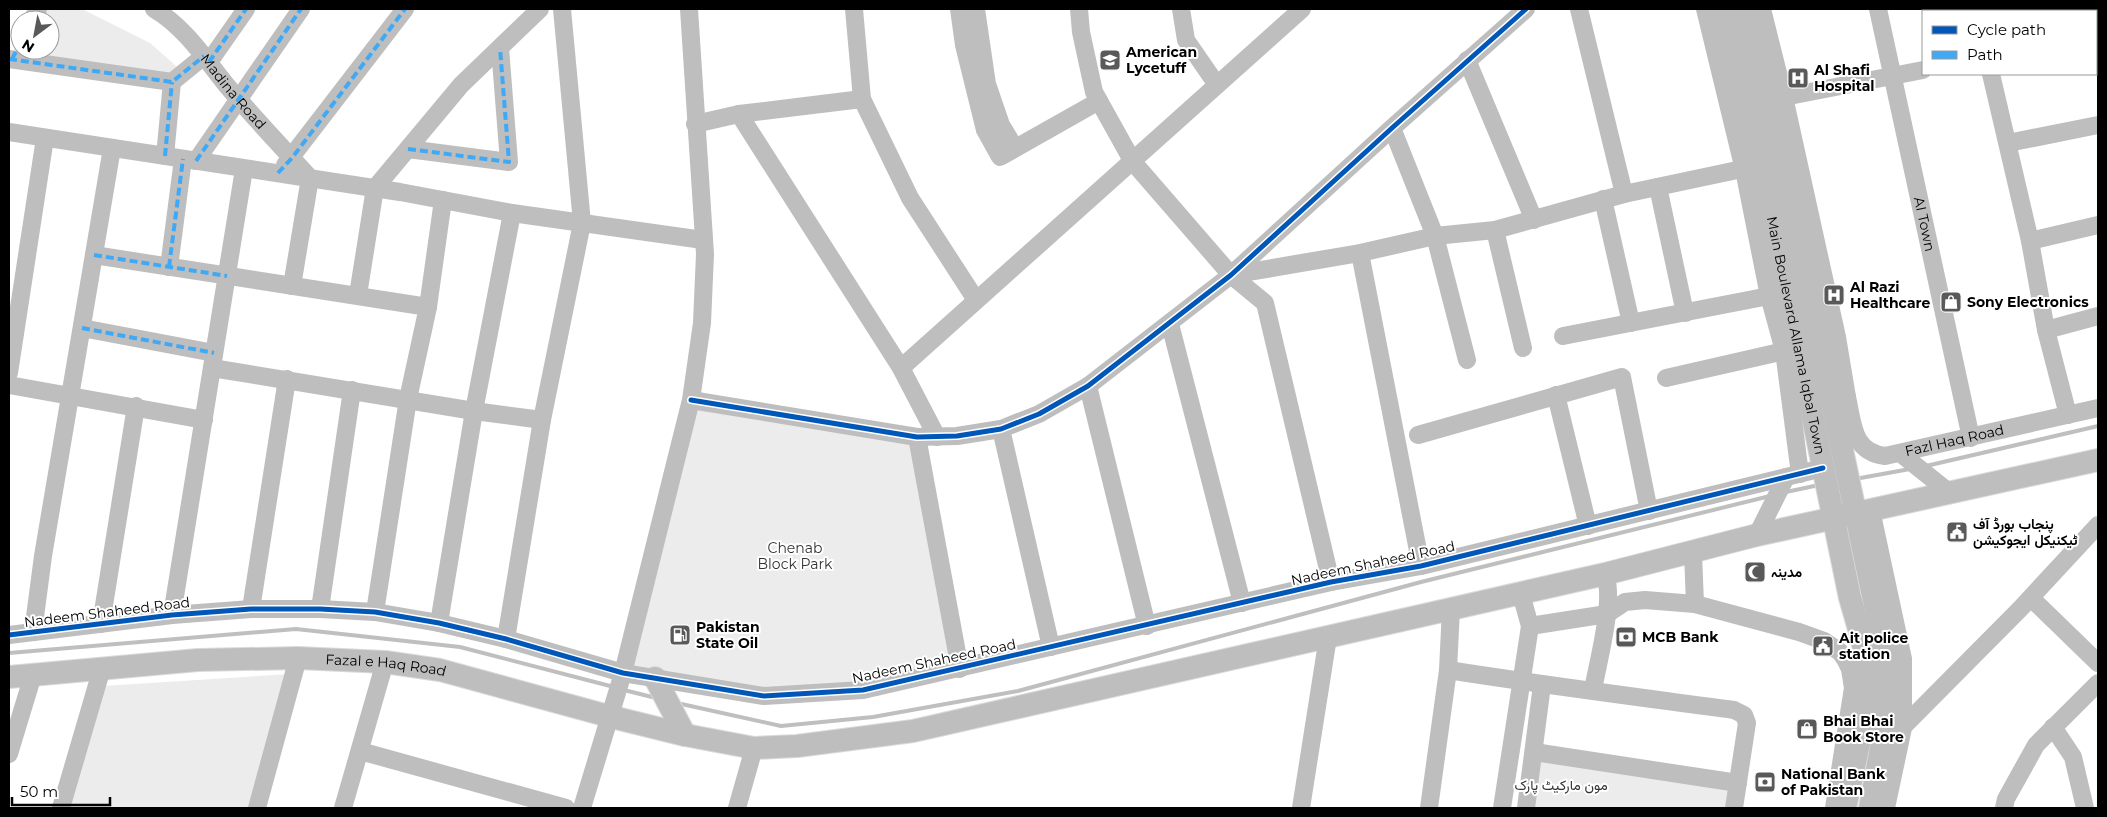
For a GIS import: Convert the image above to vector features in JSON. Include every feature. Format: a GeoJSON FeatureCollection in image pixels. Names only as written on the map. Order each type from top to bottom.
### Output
{"type":"FeatureCollection","features":[{"type":"Feature","properties":{"kind":"main road","name":"Main Boulevard Allama Iqbal Town"},"geometry":{"type":"LineString","coordinates":[[1725,9],[1753,168],[1869,675],[1870,693],[1845,808]]}},
{"type":"Feature","properties":{"kind":"main road","name":"Main Boulevard Allama Iqbal Town"},"geometry":{"type":"LineString","coordinates":[[1746,9],[1790,205],[1839,399],[1847,470],[1861,508],[1890,670],[1886,721],[1870,808]]}},
{"type":"Feature","properties":{"kind":"main road"},"geometry":{"type":"LineString","coordinates":[[754,748],[797,746],[913,731],[1521,594],[1693,553],[1832,510],[1861,508],[1941,486],[2098,460]]}},
{"type":"Feature","properties":{"kind":"main road","name":"Fazal e Haq Road"},"geometry":{"type":"LineString","coordinates":[[9,677],[198,660],[298,658],[385,662],[440,670],[613,712],[685,735],[754,748]]}},
{"type":"Feature","properties":{"kind":"main road"},"geometry":{"type":"LineString","coordinates":[[656,680],[685,735]]}},
{"type":"Feature","properties":{"kind":"street","name":"Madina Road"},"geometry":{"type":"LineString","coordinates":[[154,9],[169,20],[206,59],[238,98],[310,178]]}},
{"type":"Feature","properties":{"kind":"street"},"geometry":{"type":"LineString","coordinates":[[48,60],[172,82],[206,59],[246,9]]}},
{"type":"Feature","properties":{"kind":"street"},"geometry":{"type":"LineString","coordinates":[[169,267],[190,160],[238,98],[301,9]]}},
{"type":"Feature","properties":{"kind":"street"},"geometry":{"type":"LineString","coordinates":[[278,173],[292,158],[405,9]]}},
{"type":"Feature","properties":{"kind":"street"},"geometry":{"type":"LineString","coordinates":[[358,296],[376,188],[461,85],[540,9]]}},
{"type":"Feature","properties":{"kind":"street"},"geometry":{"type":"LineString","coordinates":[[506,639],[542,420],[582,223],[562,9]]}},
{"type":"Feature","properties":{"kind":"street"},"geometry":{"type":"LineString","coordinates":[[582,808],[623,676],[691,400],[702,324],[705,254],[689,9]]}},
{"type":"Feature","properties":{"kind":"street"},"geometry":{"type":"LineString","coordinates":[[854,9],[862,99],[910,198],[976,300]]}},
{"type":"Feature","properties":{"kind":"street"},"geometry":{"type":"LineString","coordinates":[[959,9],[964,45],[985,130],[1000,157],[1099,102]]}},
{"type":"Feature","properties":{"kind":"street"},"geometry":{"type":"LineString","coordinates":[[976,9],[987,84],[1000,125],[1015,148]]}},
{"type":"Feature","properties":{"kind":"street"},"geometry":{"type":"LineString","coordinates":[[1079,9],[1081,32],[1094,92],[1133,162],[1230,276],[1265,303],[1331,582]]}},
{"type":"Feature","properties":{"kind":"street"},"geometry":{"type":"LineString","coordinates":[[1181,9],[1186,40],[1217,85]]}},
{"type":"Feature","properties":{"kind":"street"},"geometry":{"type":"LineString","coordinates":[[901,368],[1302,9]]}},
{"type":"Feature","properties":{"kind":"street"},"geometry":{"type":"LineString","coordinates":[[691,400],[916,437],[958,436],[1001,429],[1039,414],[1088,386],[1230,276],[1467,60],[1526,9]]}},
{"type":"Feature","properties":{"kind":"street"},"geometry":{"type":"LineString","coordinates":[[1578,9],[1624,194]]}},
{"type":"Feature","properties":{"kind":"street"},"geometry":{"type":"LineString","coordinates":[[1705,9],[1753,168],[1769,296],[1784,351],[1790,478],[1756,535]]}},
{"type":"Feature","properties":{"kind":"street","name":"Fazl Haq Road"},"geometry":{"type":"LineString","coordinates":[[1762,9],[1784,97],[1837,337],[1839,399],[1863,447],[1877,455],[1906,458],[1971,438],[2098,408]]}},
{"type":"Feature","properties":{"kind":"street","name":"AI Town"},"geometry":{"type":"LineString","coordinates":[[1878,9],[1971,438]]}},
{"type":"Feature","properties":{"kind":"street"},"geometry":{"type":"LineString","coordinates":[[408,149],[509,162],[500,48]]}},
{"type":"Feature","properties":{"kind":"street"},"geometry":{"type":"LineString","coordinates":[[1467,60],[1534,220]]}},
{"type":"Feature","properties":{"kind":"street"},"geometry":{"type":"LineString","coordinates":[[1784,97],[1922,70]]}},
{"type":"Feature","properties":{"kind":"street"},"geometry":{"type":"LineString","coordinates":[[1991,75],[2030,241],[2046,330],[2068,415]]}},
{"type":"Feature","properties":{"kind":"street"},"geometry":{"type":"LineString","coordinates":[[164,156],[172,82]]}},
{"type":"Feature","properties":{"kind":"street"},"geometry":{"type":"LineString","coordinates":[[696,124],[739,114],[862,99]]}},
{"type":"Feature","properties":{"kind":"street"},"geometry":{"type":"LineString","coordinates":[[739,114],[901,368],[937,437]]}},
{"type":"Feature","properties":{"kind":"street"},"geometry":{"type":"LineString","coordinates":[[2008,144],[2098,125]]}},
{"type":"Feature","properties":{"kind":"street"},"geometry":{"type":"LineString","coordinates":[[1392,128],[1435,236],[1466,360]]}},
{"type":"Feature","properties":{"kind":"street"},"geometry":{"type":"LineString","coordinates":[[9,132],[376,188],[512,213],[703,240]]}},
{"type":"Feature","properties":{"kind":"street"},"geometry":{"type":"LineString","coordinates":[[9,373],[45,138]]}},
{"type":"Feature","properties":{"kind":"street"},"geometry":{"type":"LineString","coordinates":[[33,632],[43,556],[112,148]]}},
{"type":"Feature","properties":{"kind":"street"},"geometry":{"type":"LineString","coordinates":[[1230,276],[1435,236],[1495,230],[1603,199],[1753,168]]}},
{"type":"Feature","properties":{"kind":"street"},"geometry":{"type":"LineString","coordinates":[[172,615],[244,169]]}},
{"type":"Feature","properties":{"kind":"street"},"geometry":{"type":"LineString","coordinates":[[292,286],[310,178]]}},
{"type":"Feature","properties":{"kind":"street"},"geometry":{"type":"LineString","coordinates":[[1658,187],[1685,313]]}},
{"type":"Feature","properties":{"kind":"street"},"geometry":{"type":"LineString","coordinates":[[1603,199],[1631,323]]}},
{"type":"Feature","properties":{"kind":"street"},"geometry":{"type":"LineString","coordinates":[[375,612],[408,399],[428,307],[443,200]]}},
{"type":"Feature","properties":{"kind":"street"},"geometry":{"type":"LineString","coordinates":[[439,623],[474,411],[512,213]]}},
{"type":"Feature","properties":{"kind":"street"},"geometry":{"type":"LineString","coordinates":[[2030,241],[2098,225]]}},
{"type":"Feature","properties":{"kind":"street"},"geometry":{"type":"LineString","coordinates":[[1495,230],[1523,348]]}},
{"type":"Feature","properties":{"kind":"street"},"geometry":{"type":"LineString","coordinates":[[1360,252],[1421,566]]}},
{"type":"Feature","properties":{"kind":"street"},"geometry":{"type":"LineString","coordinates":[[94,255],[428,307]]}},
{"type":"Feature","properties":{"kind":"street"},"geometry":{"type":"LineString","coordinates":[[1563,336],[1769,296]]}},
{"type":"Feature","properties":{"kind":"street"},"geometry":{"type":"LineString","coordinates":[[2046,330],[2098,316]]}},
{"type":"Feature","properties":{"kind":"street"},"geometry":{"type":"LineString","coordinates":[[1170,324],[1242,603]]}},
{"type":"Feature","properties":{"kind":"street"},"geometry":{"type":"LineString","coordinates":[[82,328],[287,379],[474,411],[542,420]]}},
{"type":"Feature","properties":{"kind":"street"},"geometry":{"type":"LineString","coordinates":[[1666,378],[1784,351]]}},
{"type":"Feature","properties":{"kind":"street"},"geometry":{"type":"LineString","coordinates":[[1418,435],[1622,378],[1649,511]]}},
{"type":"Feature","properties":{"kind":"street"},"geometry":{"type":"LineString","coordinates":[[251,609],[287,379]]}},
{"type":"Feature","properties":{"kind":"street"},"geometry":{"type":"LineString","coordinates":[[9,386],[136,406],[204,420]]}},
{"type":"Feature","properties":{"kind":"street"},"geometry":{"type":"LineString","coordinates":[[1088,386],[1147,626]]}},
{"type":"Feature","properties":{"kind":"street"},"geometry":{"type":"LineString","coordinates":[[320,609],[352,390]]}},
{"type":"Feature","properties":{"kind":"street"},"geometry":{"type":"LineString","coordinates":[[1556,395],[1588,526]]}},
{"type":"Feature","properties":{"kind":"street"},"geometry":{"type":"LineString","coordinates":[[101,624],[136,406]]}},
{"type":"Feature","properties":{"kind":"street"},"geometry":{"type":"LineString","coordinates":[[1001,429],[1051,647]]}},
{"type":"Feature","properties":{"kind":"street"},"geometry":{"type":"LineString","coordinates":[[916,437],[960,669]]}},
{"type":"Feature","properties":{"kind":"street"},"geometry":{"type":"LineString","coordinates":[[1906,458],[1941,486]]}},
{"type":"Feature","properties":{"kind":"street","name":"Nadeem Shaheed Road"},"geometry":{"type":"LineString","coordinates":[[9,635],[172,615],[251,609],[320,609],[375,612],[439,623],[506,639],[623,676],[764,696],[863,690],[1331,582],[1421,566],[1790,478],[1824,472]]}},
{"type":"Feature","properties":{"kind":"street"},"geometry":{"type":"LineString","coordinates":[[1861,508],[1903,659],[1903,728],[1886,808]]}},
{"type":"Feature","properties":{"kind":"street"},"geometry":{"type":"LineString","coordinates":[[1880,750],[2031,598],[2098,525]]}},
{"type":"Feature","properties":{"kind":"street"},"geometry":{"type":"LineString","coordinates":[[1693,553],[1695,604]]}},
{"type":"Feature","properties":{"kind":"street"},"geometry":{"type":"LineString","coordinates":[[1593,690],[1607,614],[1609,583],[1605,574]]}},
{"type":"Feature","properties":{"kind":"street"},"geometry":{"type":"LineString","coordinates":[[1502,808],[1530,626],[1521,594]]}},
{"type":"Feature","properties":{"kind":"street"},"geometry":{"type":"LineString","coordinates":[[2031,598],[2098,663]]}},
{"type":"Feature","properties":{"kind":"street"},"geometry":{"type":"LineString","coordinates":[[1530,626],[1607,614],[1625,602],[1645,600],[1695,604],[1816,638],[1832,646],[1845,659],[1850,669],[1853,688],[1834,808]]}},
{"type":"Feature","properties":{"kind":"street"},"geometry":{"type":"LineString","coordinates":[[1428,808],[1448,670],[1451,609]]}},
{"type":"Feature","properties":{"kind":"street"},"geometry":{"type":"LineString","coordinates":[[1301,808],[1328,637]]}},
{"type":"Feature","properties":{"kind":"street"},"geometry":{"type":"LineString","coordinates":[[1845,659],[1864,647]]}},
{"type":"Feature","properties":{"kind":"street"},"geometry":{"type":"LineString","coordinates":[[257,808],[298,658]]}},
{"type":"Feature","properties":{"kind":"street"},"geometry":{"type":"LineString","coordinates":[[343,808],[385,662]]}},
{"type":"Feature","properties":{"kind":"street"},"geometry":{"type":"LineString","coordinates":[[61,808],[102,668]]}},
{"type":"Feature","properties":{"kind":"street"},"geometry":{"type":"LineString","coordinates":[[1448,670],[1542,685],[1593,690],[1734,710],[1744,715],[1747,723],[1734,808]]}},
{"type":"Feature","properties":{"kind":"street"},"geometry":{"type":"LineString","coordinates":[[9,754],[33,675]]}},
{"type":"Feature","properties":{"kind":"street"},"geometry":{"type":"LineString","coordinates":[[2004,808],[2006,799],[2036,745],[2098,683]]}},
{"type":"Feature","properties":{"kind":"street"},"geometry":{"type":"LineString","coordinates":[[1526,808],[1542,685]]}},
{"type":"Feature","properties":{"kind":"street"},"geometry":{"type":"LineString","coordinates":[[2053,727],[2073,757],[2085,808]]}},
{"type":"Feature","properties":{"kind":"street"},"geometry":{"type":"LineString","coordinates":[[737,808],[754,748]]}},
{"type":"Feature","properties":{"kind":"street"},"geometry":{"type":"LineString","coordinates":[[360,751],[566,808]]}},
{"type":"Feature","properties":{"kind":"street"},"geometry":{"type":"LineString","coordinates":[[1534,752],[1738,783]]}},
{"type":"Feature","properties":{"kind":"green space"},"geometry":{"type":"Polygon","coordinates":[[[82,9],[150,43],[184,73],[172,82],[16,60],[60,60],[60,10],[36,10],[82,9]]]}},
{"type":"Feature","properties":{"kind":"green space","name":"Chenab Block Park"},"geometry":{"type":"Polygon","coordinates":[[[691,400],[917,437],[960,669],[764,696],[623,673],[691,400]]]}},
{"type":"Feature","properties":{"kind":"green space"},"geometry":{"type":"Polygon","coordinates":[[[289,674],[253,808],[62,808],[103,686],[289,674]]]}},
{"type":"Feature","properties":{"kind":"green space","name":"مون مارکیٹ پارک"},"geometry":{"type":"Polygon","coordinates":[[[1540,758],[1731,790],[1728,808],[1532,808],[1540,758]]]}},
{"type":"Feature","properties":{"kind":"waterway"},"geometry":{"type":"LineString","coordinates":[[1926,466],[2098,426]]}},
{"type":"Feature","properties":{"kind":"waterway"},"geometry":{"type":"LineString","coordinates":[[1855,479],[1910,469]]}},
{"type":"Feature","properties":{"kind":"waterway"},"geometry":{"type":"LineString","coordinates":[[1786,492],[1819,485]]}},
{"type":"Feature","properties":{"kind":"waterway"},"geometry":{"type":"LineString","coordinates":[[677,703],[781,726],[873,717],[1018,691],[1421,582],[1770,496]]}},
{"type":"Feature","properties":{"kind":"waterway"},"geometry":{"type":"LineString","coordinates":[[9,653],[296,629],[460,647],[614,687]]}},
{"type":"Feature","properties":{"kind":"waterway"},"geometry":{"type":"LineString","coordinates":[[624,690],[656,698]]}},
{"type":"Feature","properties":{"kind":"marked path"},"geometry":{"type":"LineString","coordinates":[[209,62],[246,9]]}},
{"type":"Feature","properties":{"kind":"marked path"},"geometry":{"type":"LineString","coordinates":[[196,161],[301,9]]}},
{"type":"Feature","properties":{"kind":"marked path"},"geometry":{"type":"LineString","coordinates":[[278,173],[292,158],[405,9]]}},
{"type":"Feature","properties":{"kind":"marked path"},"geometry":{"type":"LineString","coordinates":[[408,149],[509,162],[500,48]]}},
{"type":"Feature","properties":{"kind":"marked path"},"geometry":{"type":"LineString","coordinates":[[9,59],[172,82],[204,56]]}},
{"type":"Feature","properties":{"kind":"marked path"},"geometry":{"type":"LineString","coordinates":[[165,156],[172,82]]}},
{"type":"Feature","properties":{"kind":"marked path"},"geometry":{"type":"LineString","coordinates":[[169,267],[183,159]]}},
{"type":"Feature","properties":{"kind":"marked path"},"geometry":{"type":"LineString","coordinates":[[94,255],[227,276]]}},
{"type":"Feature","properties":{"kind":"marked path"},"geometry":{"type":"LineString","coordinates":[[82,328],[214,353]]}},
{"type":"Feature","properties":{"kind":"cycle path"},"geometry":{"type":"LineString","coordinates":[[691,400],[917,437],[957,436],[1001,429],[1039,414],[1088,386],[1231,275],[1526,9]]}},
{"type":"Feature","properties":{"kind":"cycle path"},"geometry":{"type":"LineString","coordinates":[[9,635],[172,615],[251,609],[320,609],[375,612],[439,623],[506,639],[623,673],[764,696],[863,690],[1331,582],[1421,566],[1823,468]]}},
{"type":"Feature","properties":{"kind":"place","name":"American Lycetuff"},"geometry":{"type":"Point","coordinates":[1110,60]}},
{"type":"Feature","properties":{"kind":"place","name":"Al Shafi Hospital"},"geometry":{"type":"Point","coordinates":[1798,78]}},
{"type":"Feature","properties":{"kind":"place","name":"Al Razi Healthcare"},"geometry":{"type":"Point","coordinates":[1834,295]}},
{"type":"Feature","properties":{"kind":"place","name":"Sony Electronics"},"geometry":{"type":"Point","coordinates":[1951,302]}},
{"type":"Feature","properties":{"kind":"place","name":"پنجاب بورڈ آف ٹیکنیکل ایجوکیشن"},"geometry":{"type":"Point","coordinates":[1957,532]}},
{"type":"Feature","properties":{"kind":"place","name":"مدینہ"},"geometry":{"type":"Point","coordinates":[1755,572]}},
{"type":"Feature","properties":{"kind":"place","name":"Pakistan State Oil"},"geometry":{"type":"Point","coordinates":[680,635]}},
{"type":"Feature","properties":{"kind":"place","name":"MCB Bank"},"geometry":{"type":"Point","coordinates":[1626,637]}},
{"type":"Feature","properties":{"kind":"place","name":"Ait police station"},"geometry":{"type":"Point","coordinates":[1823,646]}},
{"type":"Feature","properties":{"kind":"place","name":"Bhai Bhai Book Store"},"geometry":{"type":"Point","coordinates":[1807,729]}},
{"type":"Feature","properties":{"kind":"place","name":"National Bank of Pakistan"},"geometry":{"type":"Point","coordinates":[1765,782]}}]}
